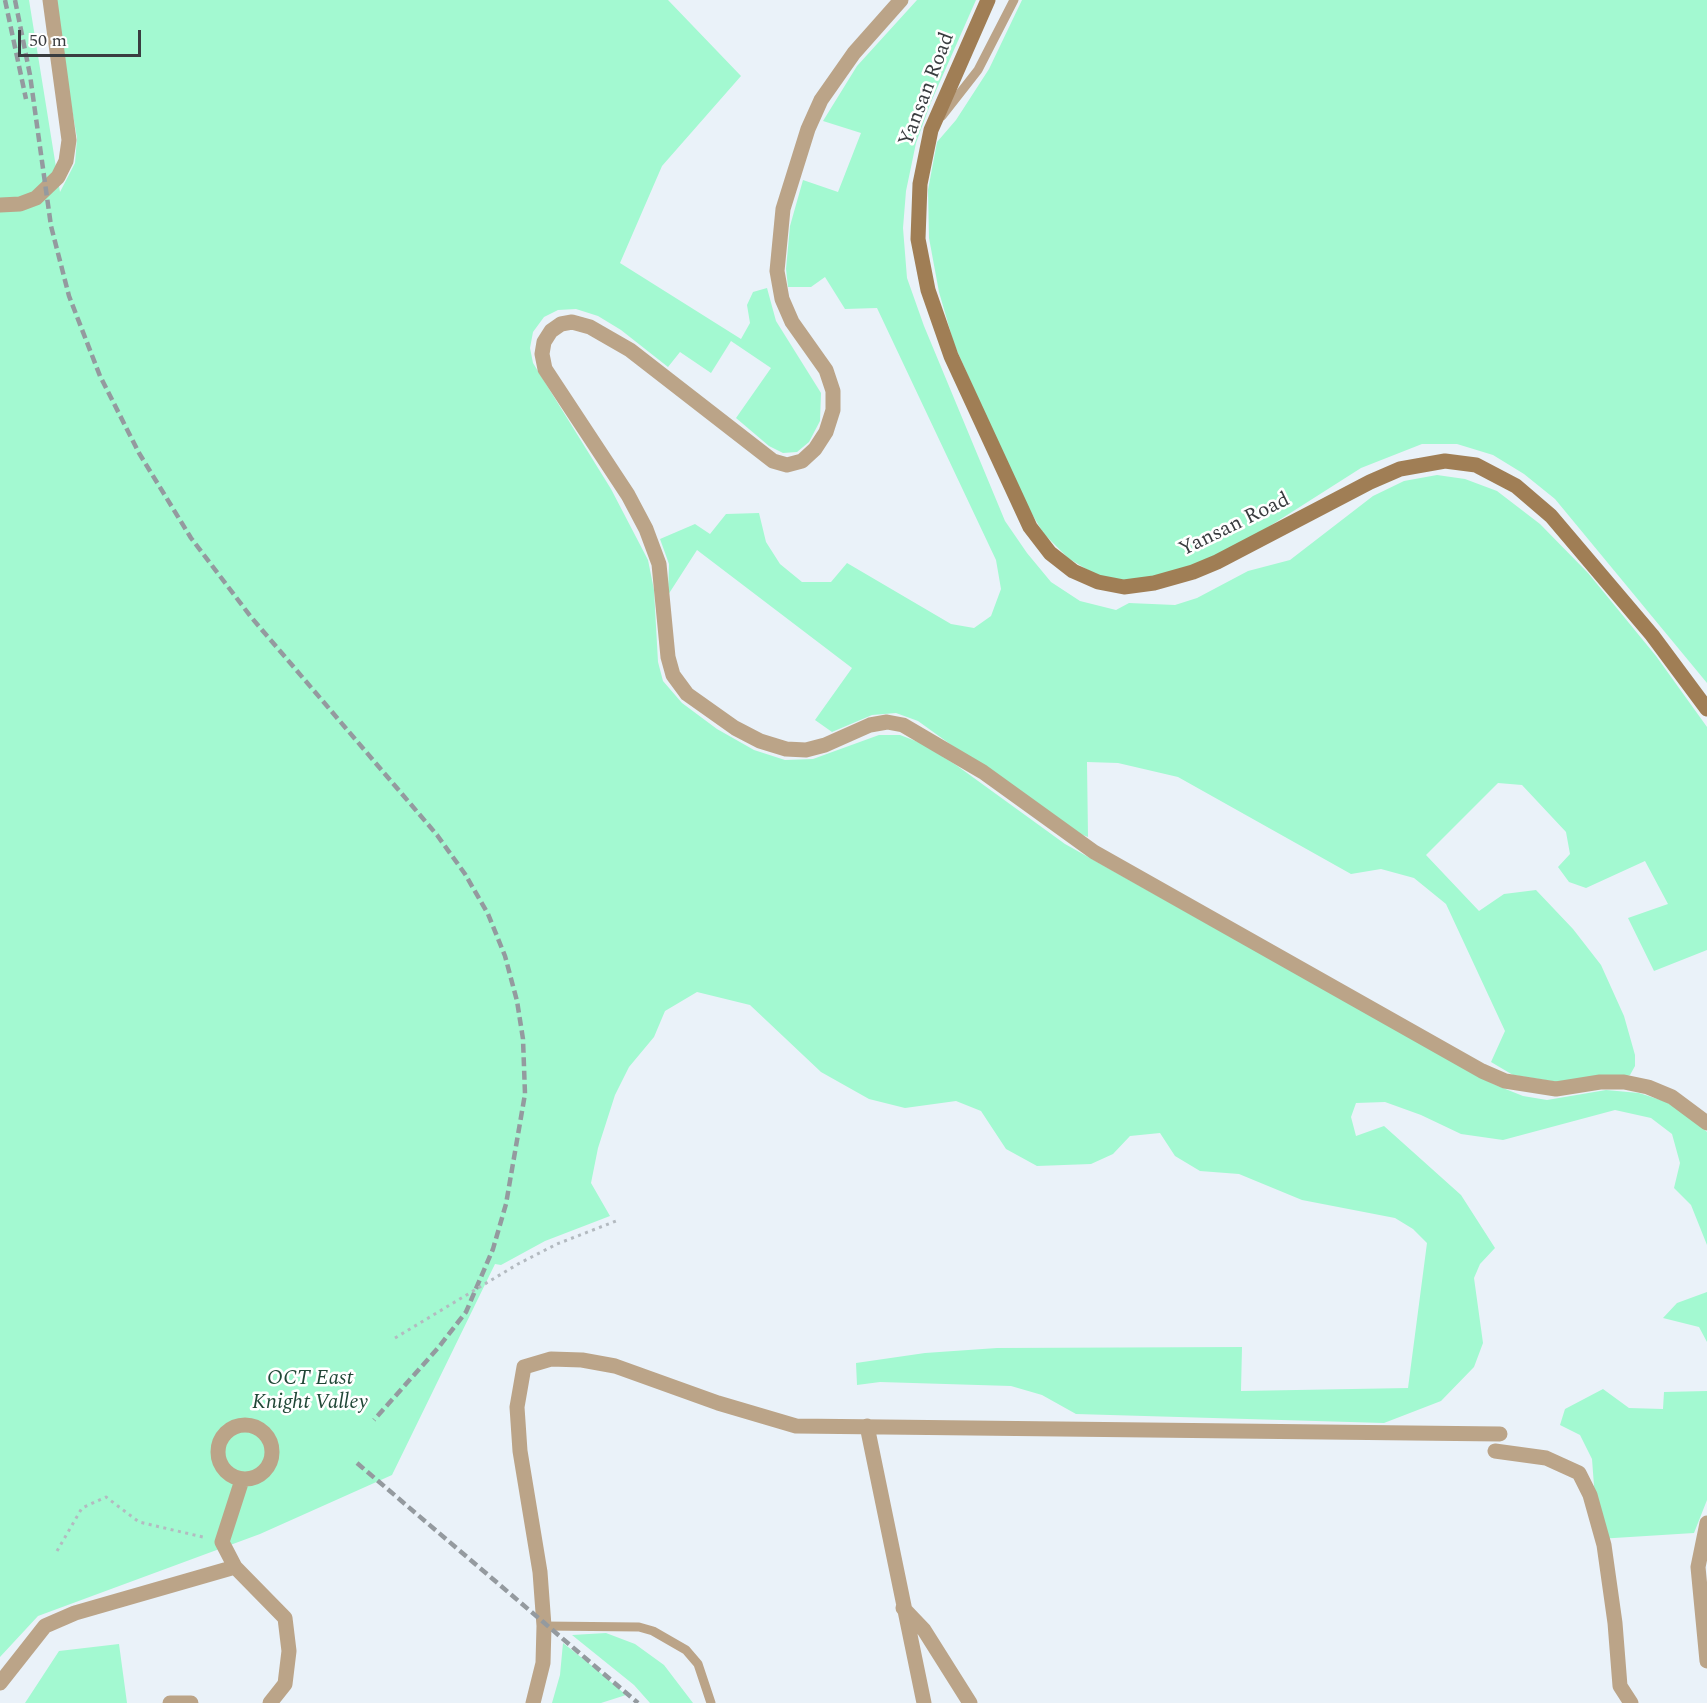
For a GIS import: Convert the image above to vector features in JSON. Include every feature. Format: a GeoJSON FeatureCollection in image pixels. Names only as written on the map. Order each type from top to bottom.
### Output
{"type":"FeatureCollection","features":[{"type":"Feature","properties":{"kind":"main road","name":"Yansan Road"},"geometry":{"type":"LineString","coordinates":[[988,0],[931,130],[920,184],[918,239],[928,290],[938,324],[1030,527],[1042,545],[1065,566],[1080,575],[1106,584],[1124,587],[1154,583],[1216,562],[1363,485],[1400,469],[1445,461],[1476,465],[1516,486],[1551,516],[1652,635],[1707,709]]}},
{"type":"Feature","properties":{"kind":"street"},"geometry":{"type":"LineString","coordinates":[[0,206],[20,204],[36,198],[58,177],[66,161],[69,140],[50,0]]}},
{"type":"Feature","properties":{"kind":"street"},"geometry":{"type":"LineString","coordinates":[[901,0],[854,53],[821,100],[808,129],[783,209],[777,271],[782,299],[792,322],[826,370],[833,391],[833,410],[825,432],[815,449],[802,461],[787,465],[773,461],[630,350],[590,327],[572,322],[561,324],[551,331],[544,342],[542,354],[545,369],[628,495],[659,564],[668,657],[674,675],[687,693],[735,728],[760,741],[786,749],[806,750],[825,745],[870,725],[887,723],[903,725],[982,772],[1094,852],[1482,1071],[1505,1081],[1548,1089],[1600,1082],[1624,1082],[1648,1087],[1672,1097],[1707,1123]]}},
{"type":"Feature","properties":{"kind":"street"},"geometry":{"type":"LineString","coordinates":[[533,1703],[543,1663],[544,1626],[540,1572],[520,1451],[517,1407],[525,1367],[551,1359],[582,1360],[615,1366],[718,1403],[796,1426],[1500,1434]]}},
{"type":"Feature","properties":{"kind":"street"},"geometry":{"type":"LineString","coordinates":[[867,1426],[924,1703]]}},
{"type":"Feature","properties":{"kind":"street"},"geometry":{"type":"LineString","coordinates":[[1495,1451],[1546,1458],[1579,1473],[1590,1495],[1604,1545],[1615,1623],[1620,1686],[1631,1703]]}},
{"type":"Feature","properties":{"kind":"street"},"geometry":{"type":"LineString","coordinates":[[242,1480],[222,1542],[235,1567],[285,1618],[289,1651],[285,1684],[270,1703]]}},
{"type":"Feature","properties":{"kind":"street"},"geometry":{"type":"LineString","coordinates":[[1707,1522],[1698,1567],[1707,1661]]}},
{"type":"Feature","properties":{"kind":"street"},"geometry":{"type":"LineString","coordinates":[[0,1683],[45,1626],[75,1613],[235,1567]]}},
{"type":"Feature","properties":{"kind":"street"},"geometry":{"type":"LineString","coordinates":[[903,1608],[924,1630],[970,1703]]}},
{"type":"Feature","properties":{"kind":"street"},"geometry":{"type":"LineString","coordinates":[[170,1703],[191,1703]]}},
{"type":"Feature","properties":{"kind":"lane"},"geometry":{"type":"LineString","coordinates":[[931,130],[978,70],[1014,0]]}},
{"type":"Feature","properties":{"kind":"lane"},"geometry":{"type":"LineString","coordinates":[[544,1626],[639,1628],[653,1631],[682,1650],[686,1650],[698,1664],[711,1703]]}},
{"type":"Feature","properties":{"kind":"path"},"geometry":{"type":"LineString","coordinates":[[395,1338],[518,1264],[557,1244],[616,1221]]}},
{"type":"Feature","properties":{"kind":"path"},"geometry":{"type":"LineString","coordinates":[[57,1551],[82,1508],[106,1497],[140,1522],[222,1542]]}},
{"type":"Feature","properties":{"kind":"green space","name":"OCT East Knight Valley"},"geometry":{"type":"Polygon","coordinates":[[[0,0],[29,0],[60,192],[75,163],[77,138],[53,0],[668,0],[741,76],[662,166],[620,263],[741,339],[750,323],[747,305],[753,292],[767,288],[776,321],[821,393],[820,421],[809,442],[797,452],[783,453],[769,446],[736,418],[771,368],[731,341],[711,373],[680,352],[668,367],[621,330],[598,316],[576,309],[558,310],[544,317],[533,332],[530,348],[533,363],[611,489],[648,560],[654,590],[658,662],[663,681],[682,703],[717,729],[754,750],[785,760],[813,759],[879,735],[900,735],[921,743],[956,765],[1065,844],[1493,1084],[1523,1096],[1547,1100],[1606,1090],[1639,1093],[1667,1102],[1695,1120],[1707,1132],[1707,1245],[1691,1205],[1674,1188],[1680,1163],[1672,1134],[1651,1118],[1615,1110],[1503,1140],[1461,1134],[1421,1115],[1385,1102],[1356,1103],[1351,1117],[1356,1136],[1384,1126],[1461,1195],[1495,1248],[1480,1264],[1474,1278],[1483,1343],[1474,1367],[1441,1401],[1384,1423],[1076,1414],[1042,1395],[1011,1386],[880,1382],[857,1385],[856,1363],[925,1353],[997,1348],[1242,1347],[1241,1391],[1408,1388],[1427,1243],[1413,1229],[1395,1218],[1302,1200],[1239,1174],[1200,1171],[1175,1156],[1160,1133],[1130,1136],[1113,1154],[1091,1164],[1037,1166],[1006,1149],[981,1111],[956,1101],[905,1108],[869,1099],[821,1072],[750,1005],[697,992],[665,1011],[654,1037],[629,1067],[615,1095],[598,1148],[591,1183],[610,1216],[545,1241],[501,1265],[495,1264],[392,1475],[260,1534],[38,1616],[0,1657],[0,0]]]}},
{"type":"Feature","properties":{"kind":"green space"},"geometry":{"type":"Polygon","coordinates":[[[917,0],[976,0],[931,102],[916,143],[906,191],[903,228],[907,278],[924,326],[1005,521],[1051,582],[1080,601],[1116,610],[1129,603],[1175,605],[1197,598],[1248,571],[1290,560],[1373,496],[1404,481],[1437,475],[1465,479],[1497,491],[1540,524],[1588,573],[1656,656],[1707,727],[1707,950],[1654,971],[1628,918],[1668,904],[1645,861],[1586,888],[1569,882],[1558,867],[1570,854],[1566,832],[1522,785],[1498,783],[1426,855],[1479,911],[1504,894],[1536,890],[1573,929],[1601,965],[1624,1016],[1635,1055],[1635,1066],[1630,1075],[1618,1080],[1564,1083],[1513,1075],[1491,1062],[1505,1031],[1446,904],[1414,878],[1381,869],[1351,874],[1178,777],[1118,763],[1087,762],[1088,837],[1068,829],[918,721],[896,713],[872,715],[832,732],[815,720],[852,668],[697,550],[668,595],[669,564],[660,539],[695,524],[710,534],[726,514],[759,513],[766,542],[780,564],[802,582],[831,582],[847,563],[951,624],[974,628],[991,616],[1001,589],[996,560],[877,308],[845,309],[825,277],[811,287],[788,287],[786,269],[790,226],[803,180],[838,192],[861,133],[823,121],[857,66],[917,0]]]}},
{"type":"Feature","properties":{"kind":"green space"},"geometry":{"type":"Polygon","coordinates":[[[1022,0],[1707,0],[1707,683],[1555,499],[1524,474],[1493,455],[1457,444],[1422,444],[1361,468],[1240,545],[1183,572],[1123,581],[1096,575],[1068,558],[1044,534],[1024,501],[954,344],[939,292],[929,238],[928,190],[937,142],[956,120],[989,69],[1022,0]]]}},
{"type":"Feature","properties":{"kind":"green space"},"geometry":{"type":"Polygon","coordinates":[[[1707,1292],[1707,1342],[1699,1327],[1663,1318],[1677,1303],[1707,1292]]]}},
{"type":"Feature","properties":{"kind":"green space"},"geometry":{"type":"Polygon","coordinates":[[[1603,1389],[1629,1408],[1663,1409],[1664,1392],[1707,1391],[1707,1500],[1694,1533],[1598,1539],[1592,1459],[1580,1435],[1560,1425],[1565,1409],[1603,1389]]]}},
{"type":"Feature","properties":{"kind":"green space"},"geometry":{"type":"Polygon","coordinates":[[[606,1633],[635,1644],[664,1665],[693,1703],[650,1703],[634,1685],[572,1635],[606,1633]]]}},
{"type":"Feature","properties":{"kind":"green space"},"geometry":{"type":"Polygon","coordinates":[[[563,1643],[626,1695],[601,1703],[552,1703],[560,1675],[563,1643]]]}},
{"type":"Feature","properties":{"kind":"green space"},"geometry":{"type":"Polygon","coordinates":[[[119,1644],[127,1703],[25,1703],[59,1651],[119,1644]]]}},
{"type":"Feature","properties":{"kind":"railway"},"geometry":{"type":"LineString","coordinates":[[5,0],[26,99]]}},
{"type":"Feature","properties":{"kind":"railway"},"geometry":{"type":"LineString","coordinates":[[15,0],[30,75],[51,226],[69,296],[100,376],[139,453],[191,538],[251,617],[437,835],[465,874],[488,914],[505,956],[517,1001],[523,1039],[525,1094],[506,1204],[493,1249],[466,1312],[438,1348],[374,1420]]}},
{"type":"Feature","properties":{"kind":"railway"},"geometry":{"type":"LineString","coordinates":[[357,1463],[638,1703]]}}]}
